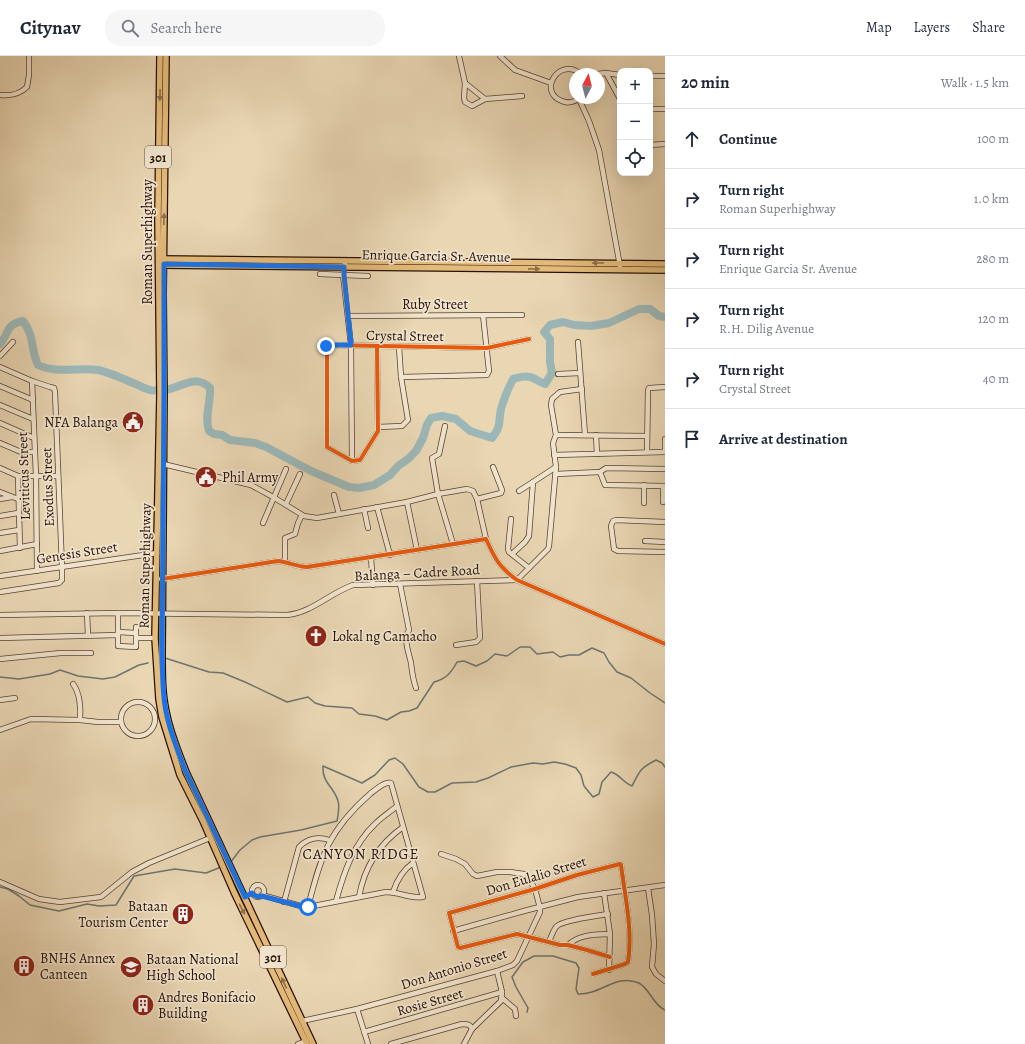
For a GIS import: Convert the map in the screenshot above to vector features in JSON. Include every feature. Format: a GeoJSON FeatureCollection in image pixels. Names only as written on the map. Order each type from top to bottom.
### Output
{"type":"FeatureCollection","features":[{"type":"Feature","properties":{"kind":"main road","name":"Roman Superhighway"},"geometry":{"type":"LineString","coordinates":[[160,56],[158,219],[161,262]]}},
{"type":"Feature","properties":{"kind":"main road","name":"Roman Superhighway"},"geometry":{"type":"LineString","coordinates":[[166,56],[161,262],[163,464],[162,579],[160,614],[155,638],[159,718],[180,775],[210,838],[222,856]]}},
{"type":"Feature","properties":{"kind":"main road","name":"Enrique Garcia Sr. Avenue"},"geometry":{"type":"LineString","coordinates":[[161,262],[345,261],[665,264]]}},
{"type":"Feature","properties":{"kind":"main road","name":"Enrique Garcia Sr. Avenue"},"geometry":{"type":"LineString","coordinates":[[161,262],[344,267],[665,270]]}},
{"type":"Feature","properties":{"kind":"main road","name":"Roman Superhighway"},"geometry":{"type":"LineString","coordinates":[[162,394],[157,553],[162,682],[167,716],[186,772],[229,872],[306,1042]]}},
{"type":"Feature","properties":{"kind":"main road","name":"Roman Superhighway"},"geometry":{"type":"LineString","coordinates":[[229,872],[245,897],[313,1044]]}},
{"type":"Feature","properties":{"kind":"street"},"geometry":{"type":"LineString","coordinates":[[0,95],[19,93],[27,88],[30,56]]}},
{"type":"Feature","properties":{"kind":"street"},"geometry":{"type":"LineString","coordinates":[[459,56],[465,83],[465,102],[472,106],[486,99],[522,96]]}},
{"type":"Feature","properties":{"kind":"street"},"geometry":{"type":"LineString","coordinates":[[500,56],[515,70],[551,83]]}},
{"type":"Feature","properties":{"kind":"street"},"geometry":{"type":"LineString","coordinates":[[569,69],[565,68],[555,73],[551,83],[552,93],[560,100],[569,102]]}},
{"type":"Feature","properties":{"kind":"street"},"geometry":{"type":"LineString","coordinates":[[606,73],[617,75]]}},
{"type":"Feature","properties":{"kind":"street"},"geometry":{"type":"LineString","coordinates":[[606,73],[617,93]]}},
{"type":"Feature","properties":{"kind":"street"},"geometry":{"type":"LineString","coordinates":[[653,76],[665,76]]}},
{"type":"Feature","properties":{"kind":"street"},"geometry":{"type":"LineString","coordinates":[[465,83],[486,99]]}},
{"type":"Feature","properties":{"kind":"street"},"geometry":{"type":"LineString","coordinates":[[582,104],[599,150],[620,270]]}},
{"type":"Feature","properties":{"kind":"street"},"geometry":{"type":"LineString","coordinates":[[653,109],[665,109]]}},
{"type":"Feature","properties":{"kind":"street"},"geometry":{"type":"LineString","coordinates":[[653,145],[665,144]]}},
{"type":"Feature","properties":{"kind":"street"},"geometry":{"type":"LineString","coordinates":[[345,261],[344,275],[351,345],[352,461],[360,460],[377,433],[377,346]]}},
{"type":"Feature","properties":{"kind":"street"},"geometry":{"type":"LineString","coordinates":[[320,274],[368,276]]}},
{"type":"Feature","properties":{"kind":"street"},"geometry":{"type":"LineString","coordinates":[[401,377],[487,375],[483,315]]}},
{"type":"Feature","properties":{"kind":"street","name":"Ruby Street"},"geometry":{"type":"LineString","coordinates":[[348,316],[522,315]]}},
{"type":"Feature","properties":{"kind":"street","name":"Crystal Street"},"geometry":{"type":"LineString","coordinates":[[352,461],[327,447],[326,348],[328,345],[486,348],[530,339]]}},
{"type":"Feature","properties":{"kind":"street"},"geometry":{"type":"LineString","coordinates":[[0,356],[13,342]]}},
{"type":"Feature","properties":{"kind":"street"},"geometry":{"type":"LineString","coordinates":[[578,342],[585,435]]}},
{"type":"Feature","properties":{"kind":"street"},"geometry":{"type":"LineString","coordinates":[[378,427],[402,426],[408,420],[401,377],[399,347]]}},
{"type":"Feature","properties":{"kind":"street","name":"Exodus Street"},"geometry":{"type":"LineString","coordinates":[[0,367],[32,381],[54,388],[62,567],[62,580],[59,583],[0,592]]}},
{"type":"Feature","properties":{"kind":"street"},"geometry":{"type":"LineString","coordinates":[[558,374],[580,373]]}},
{"type":"Feature","properties":{"kind":"street","name":"Leviticus Street"},"geometry":{"type":"LineString","coordinates":[[32,381],[36,476],[37,571]]}},
{"type":"Feature","properties":{"kind":"street"},"geometry":{"type":"LineString","coordinates":[[0,386],[33,400]]}},
{"type":"Feature","properties":{"kind":"street"},"geometry":{"type":"LineString","coordinates":[[647,452],[649,388],[665,387]]}},
{"type":"Feature","properties":{"kind":"street"},"geometry":{"type":"LineString","coordinates":[[517,580],[548,549],[549,546],[556,474],[553,443],[556,435],[551,405],[552,399],[560,392],[582,389]]}},
{"type":"Feature","properties":{"kind":"street"},"geometry":{"type":"LineString","coordinates":[[0,405],[34,419]]}},
{"type":"Feature","properties":{"kind":"street"},"geometry":{"type":"LineString","coordinates":[[0,423],[34,438]]}},
{"type":"Feature","properties":{"kind":"street"},"geometry":{"type":"LineString","coordinates":[[445,426],[439,453],[433,457],[432,460],[438,494],[453,544]]}},
{"type":"Feature","properties":{"kind":"street"},"geometry":{"type":"LineString","coordinates":[[556,435],[647,436]]}},
{"type":"Feature","properties":{"kind":"street"},"geometry":{"type":"LineString","coordinates":[[596,436],[597,454]]}},
{"type":"Feature","properties":{"kind":"street"},"geometry":{"type":"LineString","coordinates":[[554,455],[665,452],[665,439]]}},
{"type":"Feature","properties":{"kind":"street"},"geometry":{"type":"LineString","coordinates":[[0,443],[21,452],[34,452]]}},
{"type":"Feature","properties":{"kind":"street"},"geometry":{"type":"LineString","coordinates":[[163,464],[251,486],[286,504],[302,515],[317,518],[469,489],[473,491],[476,499],[486,539],[496,560],[506,572],[517,580],[665,644]]}},
{"type":"Feature","properties":{"kind":"street"},"geometry":{"type":"LineString","coordinates":[[476,499],[502,493],[493,467]]}},
{"type":"Feature","properties":{"kind":"street"},"geometry":{"type":"LineString","coordinates":[[519,491],[556,467]]}},
{"type":"Feature","properties":{"kind":"street"},"geometry":{"type":"LineString","coordinates":[[0,468],[18,476],[58,476]]}},
{"type":"Feature","properties":{"kind":"street"},"geometry":{"type":"LineString","coordinates":[[556,474],[600,472],[606,468],[665,469]]}},
{"type":"Feature","properties":{"kind":"street"},"geometry":{"type":"LineString","coordinates":[[263,523],[286,469]]}},
{"type":"Feature","properties":{"kind":"street"},"geometry":{"type":"LineString","coordinates":[[600,472],[605,485],[664,486],[663,502]]}},
{"type":"Feature","properties":{"kind":"street"},"geometry":{"type":"LineString","coordinates":[[286,504],[300,474]]}},
{"type":"Feature","properties":{"kind":"street"},"geometry":{"type":"LineString","coordinates":[[18,476],[20,548]]}},
{"type":"Feature","properties":{"kind":"street"},"geometry":{"type":"LineString","coordinates":[[512,554],[526,542],[529,536],[533,482]]}},
{"type":"Feature","properties":{"kind":"street"},"geometry":{"type":"LineString","coordinates":[[644,485],[644,503]]}},
{"type":"Feature","properties":{"kind":"street"},"geometry":{"type":"LineString","coordinates":[[0,492],[18,499]]}},
{"type":"Feature","properties":{"kind":"street"},"geometry":{"type":"LineString","coordinates":[[334,495],[339,514]]}},
{"type":"Feature","properties":{"kind":"street"},"geometry":{"type":"LineString","coordinates":[[0,499],[12,497]]}},
{"type":"Feature","properties":{"kind":"street"},"geometry":{"type":"LineString","coordinates":[[407,502],[418,550]]}},
{"type":"Feature","properties":{"kind":"street"},"geometry":{"type":"LineString","coordinates":[[377,507],[390,555]]}},
{"type":"Feature","properties":{"kind":"street"},"geometry":{"type":"LineString","coordinates":[[364,509],[368,528]]}},
{"type":"Feature","properties":{"kind":"street"},"geometry":{"type":"LineString","coordinates":[[0,516],[18,513]]}},
{"type":"Feature","properties":{"kind":"street"},"geometry":{"type":"LineString","coordinates":[[284,562],[286,537],[295,534],[302,515]]}},
{"type":"Feature","properties":{"kind":"street"},"geometry":{"type":"LineString","coordinates":[[510,520],[507,546],[509,552],[529,568]]}},
{"type":"Feature","properties":{"kind":"street"},"geometry":{"type":"LineString","coordinates":[[665,522],[616,520],[613,521],[611,526],[614,549],[618,551],[665,552]]}},
{"type":"Feature","properties":{"kind":"street"},"geometry":{"type":"LineString","coordinates":[[0,533],[19,530]]}},
{"type":"Feature","properties":{"kind":"street"},"geometry":{"type":"LineString","coordinates":[[162,579],[278,562],[307,567],[486,539]]}},
{"type":"Feature","properties":{"kind":"street"},"geometry":{"type":"LineString","coordinates":[[646,541],[665,542]]}},
{"type":"Feature","properties":{"kind":"street"},"geometry":{"type":"LineString","coordinates":[[0,551],[37,544]]}},
{"type":"Feature","properties":{"kind":"street","name":"Genesis Street"},"geometry":{"type":"LineString","coordinates":[[0,576],[157,553]]}},
{"type":"Feature","properties":{"kind":"street"},"geometry":{"type":"LineString","coordinates":[[371,558],[373,585]]}},
{"type":"Feature","properties":{"kind":"street","name":"Balanga – Cadre Road"},"geometry":{"type":"LineString","coordinates":[[0,615],[118,613],[272,616],[295,614],[352,586],[517,580]]}},
{"type":"Feature","properties":{"kind":"street"},"geometry":{"type":"LineString","coordinates":[[456,645],[476,642],[480,638],[477,581]]}},
{"type":"Feature","properties":{"kind":"street"},"geometry":{"type":"LineString","coordinates":[[400,584],[409,630],[406,635],[408,654],[416,688]]}},
{"type":"Feature","properties":{"kind":"street"},"geometry":{"type":"LineString","coordinates":[[88,613],[88,635]]}},
{"type":"Feature","properties":{"kind":"street"},"geometry":{"type":"LineString","coordinates":[[118,613],[118,645],[121,647],[136,647],[136,627]]}},
{"type":"Feature","properties":{"kind":"street"},"geometry":{"type":"LineString","coordinates":[[0,638],[118,634],[155,638]]}},
{"type":"Feature","properties":{"kind":"street"},"geometry":{"type":"LineString","coordinates":[[0,659],[91,653]]}},
{"type":"Feature","properties":{"kind":"street"},"geometry":{"type":"LineString","coordinates":[[73,684],[78,693],[81,711],[80,720]]}},
{"type":"Feature","properties":{"kind":"street"},"geometry":{"type":"LineString","coordinates":[[0,700],[15,698]]}},
{"type":"Feature","properties":{"kind":"street"},"geometry":{"type":"LineString","coordinates":[[135,702],[142,702],[149,706],[159,718],[148,734],[140,736],[132,735],[125,730],[121,722],[122,713],[128,705],[135,702]]}},
{"type":"Feature","properties":{"kind":"street"},"geometry":{"type":"LineString","coordinates":[[0,730],[31,719],[121,722]]}},
{"type":"Feature","properties":{"kind":"street"},"geometry":{"type":"LineString","coordinates":[[252,893],[254,896],[262,896],[304,907],[308,907],[359,897],[393,892],[418,898],[423,897],[391,783],[386,783],[358,805],[341,822],[330,840],[316,874],[308,907]]}},
{"type":"Feature","properties":{"kind":"street"},"geometry":{"type":"LineString","coordinates":[[336,901],[344,872],[352,854],[375,824],[397,806]]}},
{"type":"Feature","properties":{"kind":"street"},"geometry":{"type":"LineString","coordinates":[[359,897],[366,873],[374,857],[384,843],[403,827]]}},
{"type":"Feature","properties":{"kind":"street"},"geometry":{"type":"LineString","coordinates":[[0,882],[39,898],[60,902],[101,897],[132,872],[149,863],[210,838]]}},
{"type":"Feature","properties":{"kind":"street"},"geometry":{"type":"LineString","coordinates":[[284,902],[299,847],[304,842],[311,839],[318,838],[330,840]]}},
{"type":"Feature","properties":{"kind":"street"},"geometry":{"type":"LineString","coordinates":[[441,854],[448,855],[460,861],[477,876],[497,872],[524,874],[528,877],[535,889],[540,908]]}},
{"type":"Feature","properties":{"kind":"street"},"geometry":{"type":"LineString","coordinates":[[393,892],[398,880],[407,867],[413,863]]}},
{"type":"Feature","properties":{"kind":"street","name":"Don Eulalio Street"},"geometry":{"type":"LineString","coordinates":[[529,937],[517,934],[462,949],[458,947],[449,913],[535,889],[618,863],[621,865],[630,939],[628,962],[609,970]]}},
{"type":"Feature","properties":{"kind":"street"},"geometry":{"type":"LineString","coordinates":[[252,893],[251,890],[253,886],[259,884],[264,889],[262,896]]}},
{"type":"Feature","properties":{"kind":"street"},"geometry":{"type":"LineString","coordinates":[[454,931],[578,897],[625,892],[665,885]]}},
{"type":"Feature","properties":{"kind":"street"},"geometry":{"type":"LineString","coordinates":[[648,888],[654,944],[652,967],[656,974],[665,981]]}},
{"type":"Feature","properties":{"kind":"street"},"geometry":{"type":"LineString","coordinates":[[245,897],[252,893]]}},
{"type":"Feature","properties":{"kind":"street"},"geometry":{"type":"LineString","coordinates":[[593,974],[609,970],[610,934],[604,894]]}},
{"type":"Feature","properties":{"kind":"street","name":"Don Antonio Street"},"geometry":{"type":"LineString","coordinates":[[302,1021],[357,1009],[497,971],[513,965],[517,961],[529,937],[540,908]]}},
{"type":"Feature","properties":{"kind":"street"},"geometry":{"type":"LineString","coordinates":[[549,942],[556,927],[560,924],[608,914]]}},
{"type":"Feature","properties":{"kind":"street"},"geometry":{"type":"LineString","coordinates":[[568,945],[575,939],[582,936],[610,934]]}},
{"type":"Feature","properties":{"kind":"street"},"geometry":{"type":"LineString","coordinates":[[529,937],[560,945],[568,945],[610,958]]}},
{"type":"Feature","properties":{"kind":"street"},"geometry":{"type":"LineString","coordinates":[[464,1044],[472,1029],[499,1004],[502,998],[497,971]]}},
{"type":"Feature","properties":{"kind":"street","name":"Rosie Street"},"geometry":{"type":"LineString","coordinates":[[364,1032],[502,992]]}},
{"type":"Feature","properties":{"kind":"street"},"geometry":{"type":"LineString","coordinates":[[502,998],[515,1009],[516,1016]]}},
{"type":"Feature","properties":{"kind":"street"},"geometry":{"type":"LineString","coordinates":[[357,1009],[368,1044]]}},
{"type":"Feature","properties":{"kind":"street"},"geometry":{"type":"LineString","coordinates":[[391,1044],[462,1024],[471,1026],[472,1029]]}},
{"type":"Feature","properties":{"kind":"street"},"geometry":{"type":"LineString","coordinates":[[298,1044],[306,1042]]}},
{"type":"Feature","properties":{"kind":"waterway"},"geometry":{"type":"LineString","coordinates":[[0,344],[10,327],[23,321],[31,337],[38,365],[45,368],[60,370],[98,370],[151,390],[169,389],[192,382],[204,383],[210,388],[207,415],[209,431],[214,434],[222,435],[230,440],[255,443],[266,447],[311,471],[349,487],[359,488],[374,485],[390,475],[398,466],[408,459],[416,451],[431,418],[442,416],[456,419],[470,431],[492,438],[498,427],[502,405],[513,379],[528,376],[545,384],[552,373],[550,362],[550,339],[544,332],[550,325],[563,322],[574,325],[591,326],[609,323],[639,309],[650,309],[659,316],[665,317]]}},
{"type":"Feature","properties":{"kind":"waterway"},"geometry":{"type":"LineString","coordinates":[[165,658],[209,672],[223,673],[287,702],[308,697],[315,703],[325,706],[352,708],[359,714],[375,716],[387,720],[401,712],[417,708],[434,682],[448,675],[457,662],[464,661],[476,666],[487,661],[495,654],[507,656],[520,647],[530,647],[537,654],[553,652],[560,657],[579,655],[592,648],[604,653],[617,672],[631,678],[665,703]]}},
{"type":"Feature","properties":{"kind":"waterway"},"geometry":{"type":"LineString","coordinates":[[0,677],[19,679],[50,674],[60,670],[78,676],[103,679],[115,677],[139,665],[148,663]]}},
{"type":"Feature","properties":{"kind":"waterway"},"geometry":{"type":"LineString","coordinates":[[230,863],[240,850],[252,840],[337,821],[339,803],[324,777],[323,766],[362,783],[375,775],[389,760],[395,758],[403,764],[419,787],[428,792],[435,792],[452,783],[476,782],[511,767],[533,763],[543,764],[554,762],[576,768],[581,775],[584,786],[593,797],[599,794],[602,782],[611,772],[632,786],[641,771],[650,763],[656,760],[662,763],[665,767]]}},
{"type":"Feature","properties":{"kind":"waterway"},"geometry":{"type":"LineString","coordinates":[[0,887],[8,889],[30,905],[59,911],[87,904],[99,906],[116,905],[134,876],[175,869],[206,873],[221,867]]}},
{"type":"Feature","properties":{"kind":"waterway"},"geometry":{"type":"LineString","coordinates":[[527,1012],[528,1008],[512,977],[523,962],[534,956],[553,956],[576,963],[579,968],[576,989],[578,994],[594,991],[616,982],[631,981],[639,983],[643,986],[657,1005],[665,1010]]}},
{"type":"Feature","properties":{"kind":"cycle path"},"geometry":{"type":"LineString","coordinates":[[377,347],[378,431],[360,460],[352,461],[327,447],[327,346],[487,348],[529,339]]}},
{"type":"Feature","properties":{"kind":"cycle path"},"geometry":{"type":"LineString","coordinates":[[162,579],[278,561],[307,567],[486,539],[498,562],[517,580],[665,644]]}},
{"type":"Feature","properties":{"kind":"cycle path"},"geometry":{"type":"LineString","coordinates":[[593,974],[628,962],[630,938],[620,864],[577,875],[535,889],[449,913],[458,947],[460,948],[517,934],[560,945],[568,945],[610,957]]}},
{"type":"Feature","properties":{"kind":"place","name":"NFA Balanga"},"geometry":{"type":"Point","coordinates":[133,422]}},
{"type":"Feature","properties":{"kind":"place","name":"Phil Army"},"geometry":{"type":"Point","coordinates":[206,477]}},
{"type":"Feature","properties":{"kind":"place","name":"Lokal ng Camacho"},"geometry":{"type":"Point","coordinates":[316,636]}},
{"type":"Feature","properties":{"kind":"place","name":"Bataan Tourism Center"},"geometry":{"type":"Point","coordinates":[183,914]}},
{"type":"Feature","properties":{"kind":"place","name":"BNHS Annex Canteen"},"geometry":{"type":"Point","coordinates":[24,966]}},
{"type":"Feature","properties":{"kind":"place","name":"Bataan National High School"},"geometry":{"type":"Point","coordinates":[131,967]}},
{"type":"Feature","properties":{"kind":"place","name":"Andres Bonifacio Building"},"geometry":{"type":"Point","coordinates":[143,1005]}},
{"type":"Feature","properties":{"kind":"district","name":"CANYON RIDGE"},"geometry":{"type":"Point","coordinates":[361,854]}},
{"type":"Feature","properties":{"kind":"route"},"geometry":{"type":"LineString","coordinates":[[308,907],[262,896],[258,897],[254,896],[252,893],[245,897],[186,772],[167,716],[162,682],[164,264],[344,267],[351,345],[326,346]]}}]}
